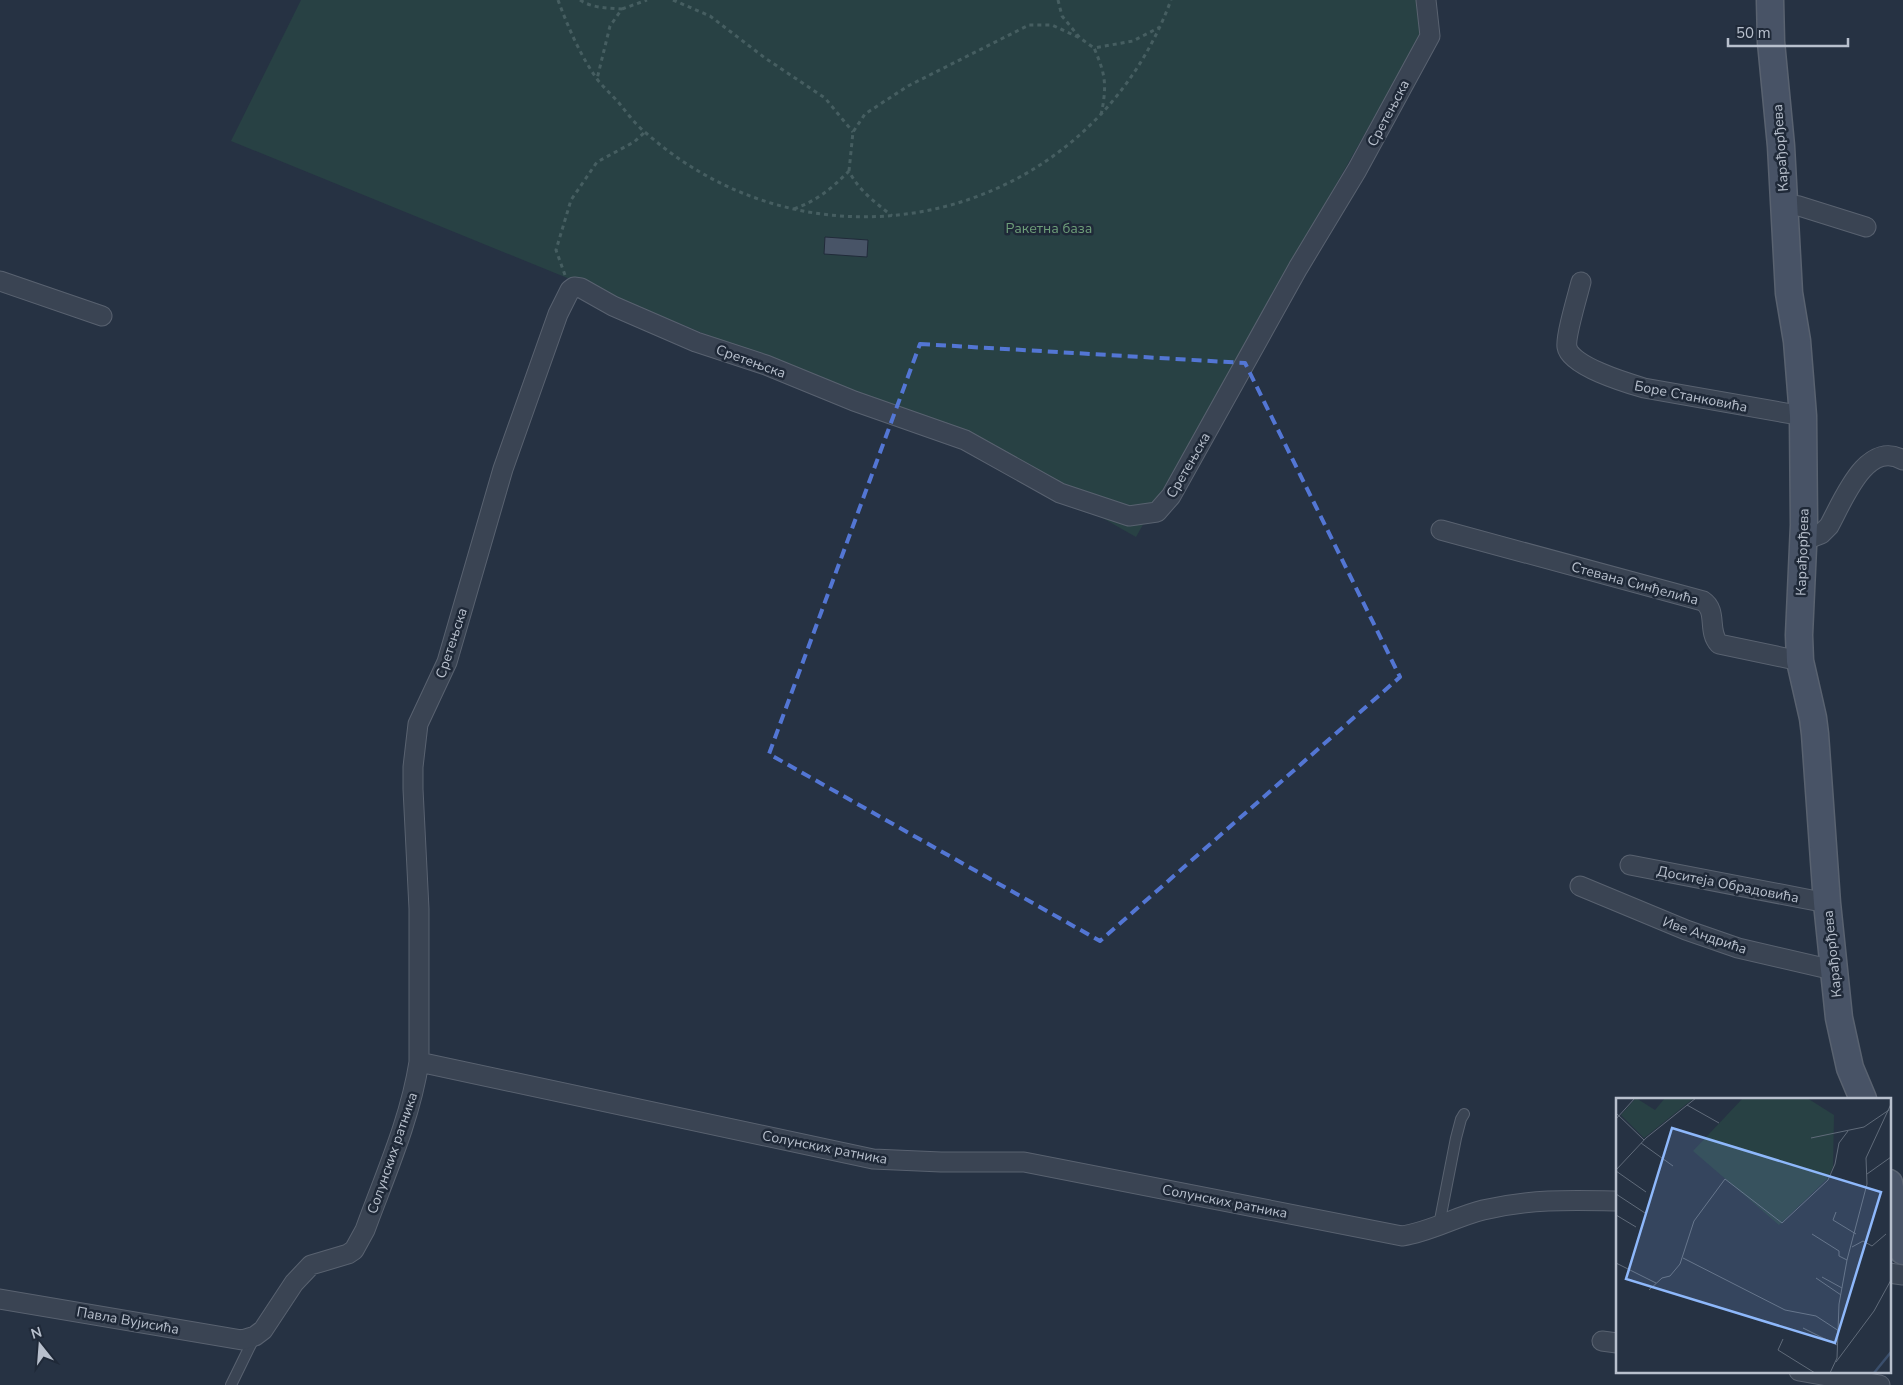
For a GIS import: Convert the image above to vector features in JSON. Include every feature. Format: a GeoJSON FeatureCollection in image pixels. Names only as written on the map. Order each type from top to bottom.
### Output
{"type":"FeatureCollection","features":[{"type":"Feature","properties":{"kind":"street","name":"Сретењска"},"geometry":{"type":"LineString","coordinates":[[419,1062],[419,909],[413,789],[413,767],[418,724],[448,662],[503,469],[558,314],[570,290],[574,287],[581,288],[630,314],[696,342],[766,365],[854,401],[965,440],[1060,493],[1129,516],[1157,512],[1172,496],[1298,268],[1357,170],[1430,36],[1426,0]]}},
{"type":"Feature","properties":{"kind":"street","name":"Карађорђева"},"geometry":{"type":"LineString","coordinates":[[1770,0],[1771,42],[1782,146],[1789,293],[1797,341],[1803,416],[1804,461],[1799,627],[1800,661],[1813,718],[1827,902],[1844,1046],[1862,1098]]}},
{"type":"Feature","properties":{"kind":"street"},"geometry":{"type":"LineString","coordinates":[[1784,204],[1799,206],[1866,227]]}},
{"type":"Feature","properties":{"kind":"street"},"geometry":{"type":"LineString","coordinates":[[0,281],[102,316]]}},
{"type":"Feature","properties":{"kind":"street","name":"Боре Станковића"},"geometry":{"type":"LineString","coordinates":[[1581,282],[1566,345],[1570,355],[1577,361],[1623,382],[1644,388],[1803,416]]}},
{"type":"Feature","properties":{"kind":"street"},"geometry":{"type":"LineString","coordinates":[[1803,541],[1821,534],[1829,526],[1862,470],[1870,461],[1889,454],[1903,460]]}},
{"type":"Feature","properties":{"kind":"street","name":"Стевана Синђелића"},"geometry":{"type":"LineString","coordinates":[[1440,530],[1703,601],[1710,609],[1713,633],[1719,644],[1800,661]]}},
{"type":"Feature","properties":{"kind":"street","name":"Доситеја Обрадовића"},"geometry":{"type":"LineString","coordinates":[[1630,865],[1827,902]]}},
{"type":"Feature","properties":{"kind":"street","name":"Иве Андрића"},"geometry":{"type":"LineString","coordinates":[[1580,886],[1686,930],[1738,948],[1834,970]]}},
{"type":"Feature","properties":{"kind":"street","name":"Солунских ратника"},"geometry":{"type":"LineString","coordinates":[[255,1336],[262,1330],[294,1283],[311,1266],[348,1254],[358,1244],[365,1230],[407,1115],[415,1087],[419,1062],[873,1158],[941,1162],[1024,1162],[1402,1236],[1417,1234],[1480,1211],[1516,1203],[1551,1200],[1616,1201]]}},
{"type":"Feature","properties":{"kind":"street"},"geometry":{"type":"LineString","coordinates":[[1890,1188],[1903,1251]]}},
{"type":"Feature","properties":{"kind":"street"},"geometry":{"type":"LineString","coordinates":[[1890,1273],[1903,1275]]}},
{"type":"Feature","properties":{"kind":"street","name":"Павла Вујисића"},"geometry":{"type":"LineString","coordinates":[[0,1299],[242,1340],[255,1336]]}},
{"type":"Feature","properties":{"kind":"street"},"geometry":{"type":"LineString","coordinates":[[1804,1372],[1880,1385]]}},
{"type":"Feature","properties":{"kind":"lane"},"geometry":{"type":"LineString","coordinates":[[1439,1225],[1456,1138],[1464,1114]]}},
{"type":"Feature","properties":{"kind":"lane","name":"Солунских ратника"},"geometry":{"type":"LineString","coordinates":[[231,1385],[255,1336]]}},
{"type":"Feature","properties":{"kind":"path"},"geometry":{"type":"LineString","coordinates":[[558,0],[570,32],[597,79],[644,132],[689,167],[740,193],[793,210],[842,217],[892,216],[939,209],[984,194],[1027,174],[1066,147],[1101,116],[1135,73],[1161,26],[1171,0]]}},
{"type":"Feature","properties":{"kind":"path"},"geometry":{"type":"LineString","coordinates":[[580,0],[587,5],[622,9],[647,0]]}},
{"type":"Feature","properties":{"kind":"path"},"geometry":{"type":"LineString","coordinates":[[673,0],[710,16],[765,58],[825,98],[852,132]]}},
{"type":"Feature","properties":{"kind":"path"},"geometry":{"type":"LineString","coordinates":[[1058,0],[1062,16],[1080,38]]}},
{"type":"Feature","properties":{"kind":"path"},"geometry":{"type":"LineString","coordinates":[[597,79],[610,26],[622,9]]}},
{"type":"Feature","properties":{"kind":"path"},"geometry":{"type":"LineString","coordinates":[[892,216],[855,184],[849,171],[852,132],[865,114],[908,86],[1029,25],[1052,25],[1080,38],[1094,48],[1103,70],[1106,92],[1101,116]]}},
{"type":"Feature","properties":{"kind":"path"},"geometry":{"type":"LineString","coordinates":[[1094,48],[1133,41],[1161,26]]}},
{"type":"Feature","properties":{"kind":"path"},"geometry":{"type":"LineString","coordinates":[[570,290],[556,250],[571,200],[597,162],[634,142],[644,132]]}},
{"type":"Feature","properties":{"kind":"path"},"geometry":{"type":"LineString","coordinates":[[793,210],[809,204],[826,193],[849,171]]}},
{"type":"Feature","properties":{"kind":"highlighted area"},"geometry":{"type":"Polygon","coordinates":[[[920,344],[1245,363],[1400,677],[1100,941],[769,754],[920,344]]]}},
{"type":"Feature","properties":{"kind":"green space","name":"Ракетна база"},"geometry":{"type":"Polygon","coordinates":[[[301,0],[1419,0],[1422,33],[1136,537],[965,440],[231,141],[301,0]]]}},
{"type":"Feature","properties":{"kind":"building"},"geometry":{"type":"Polygon","coordinates":[[[825,237],[868,240],[867,257],[824,254],[825,237]]]}}]}
